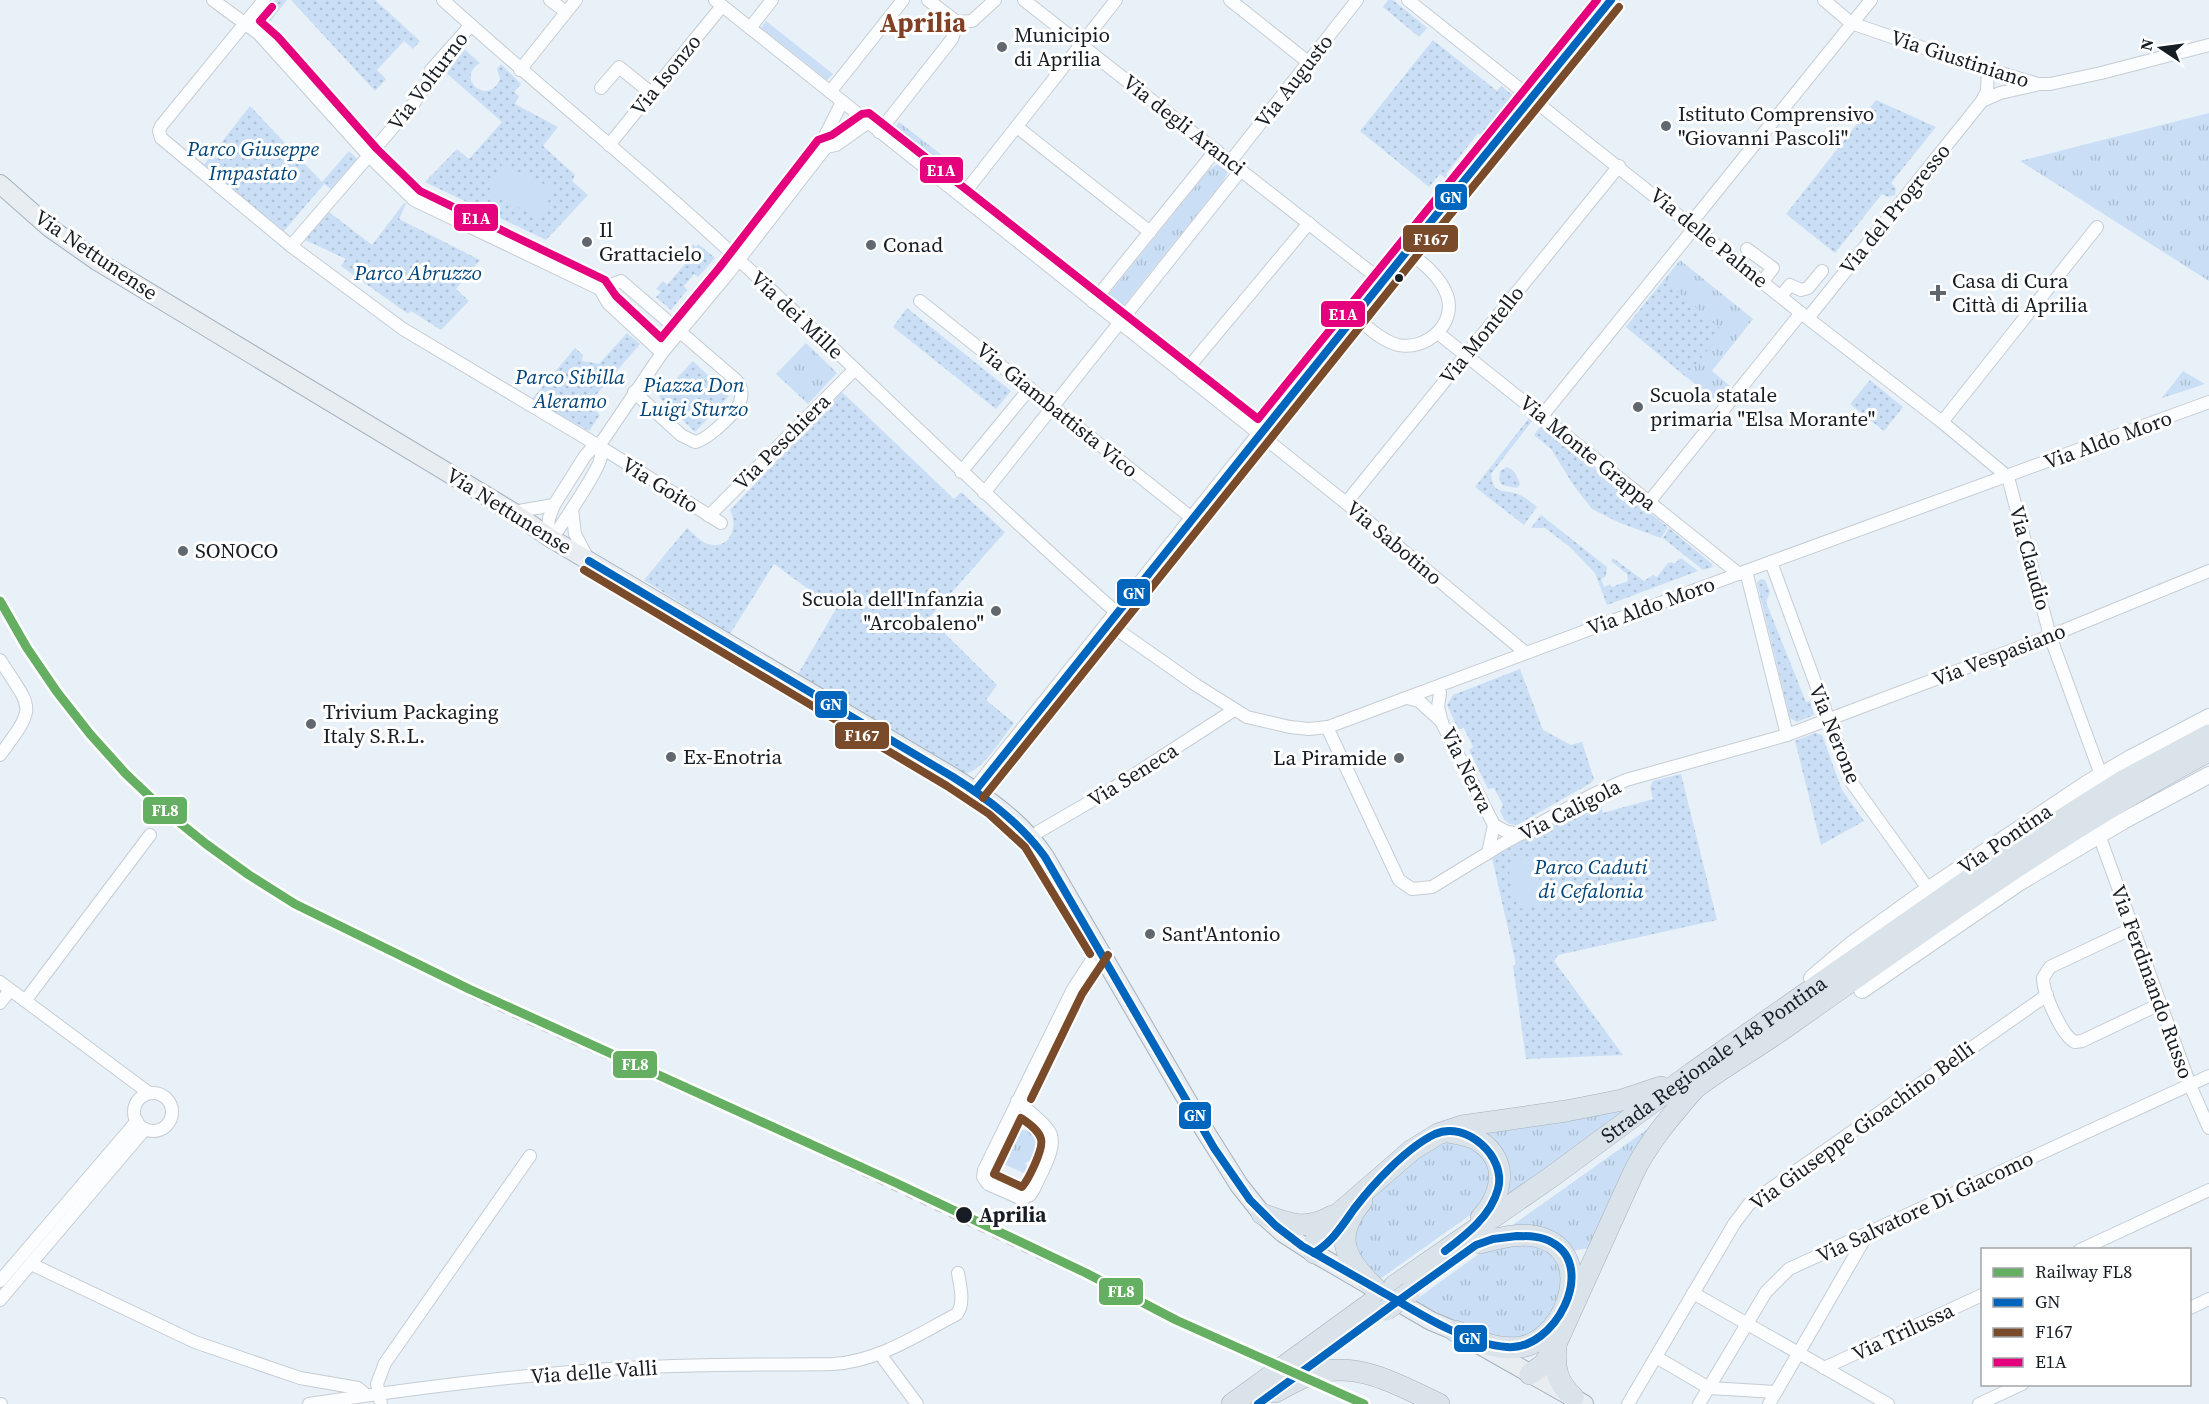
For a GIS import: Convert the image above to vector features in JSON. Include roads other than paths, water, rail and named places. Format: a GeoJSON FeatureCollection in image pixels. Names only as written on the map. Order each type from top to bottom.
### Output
{"type":"FeatureCollection","features":[{"type":"Feature","properties":{"kind":"highway","name":"Strada Regionale 148 Pontina"},"geometry":{"type":"LineString","coordinates":[[1786,1018],[1987,867],[2121,782],[2209,735]]}},
{"type":"Feature","properties":{"kind":"highway","name":"Strada Regionale 148 Pontina"},"geometry":{"type":"LineString","coordinates":[[1232,1404],[1266,1393],[1315,1361],[1388,1295],[1454,1244],[1786,1018],[1892,951],[2062,837],[2155,780],[2209,751]]}},
{"type":"Feature","properties":{"kind":"highway"},"geometry":{"type":"LineString","coordinates":[[1786,1018],[1812,978]]}},
{"type":"Feature","properties":{"kind":"highway"},"geometry":{"type":"LineString","coordinates":[[1786,1018],[1862,990]]}},
{"type":"Feature","properties":{"kind":"highway","name":"Strada Regionale 148 Pontina"},"geometry":{"type":"LineString","coordinates":[[1388,1295],[1480,1243],[1563,1186],[1694,1080]]}},
{"type":"Feature","properties":{"kind":"highway"},"geometry":{"type":"LineString","coordinates":[[1384,1176],[1332,1240],[1324,1248],[1314,1253],[1314,1245],[1319,1233],[1340,1212],[1419,1145],[1445,1131],[1462,1126],[1566,1111],[1629,1098],[1694,1080]]}},
{"type":"Feature","properties":{"kind":"highway"},"geometry":{"type":"LineString","coordinates":[[1530,1374],[1544,1364],[1556,1344],[1596,1252],[1643,1154],[1694,1080]]}},
{"type":"Feature","properties":{"kind":"highway"},"geometry":{"type":"LineString","coordinates":[[1445,1131],[1468,1136],[1484,1145],[1495,1160],[1500,1179],[1499,1191],[1490,1208],[1454,1244]]}},
{"type":"Feature","properties":{"kind":"highway"},"geometry":{"type":"LineString","coordinates":[[1384,1176],[1349,1219],[1345,1236],[1350,1261],[1388,1295]]}},
{"type":"Feature","properties":{"kind":"highway"},"geometry":{"type":"LineString","coordinates":[[1262,1214],[1282,1222],[1306,1225],[1319,1224],[1340,1212]]}},
{"type":"Feature","properties":{"kind":"highway"},"geometry":{"type":"LineString","coordinates":[[1458,1337],[1494,1347],[1520,1347],[1534,1342],[1551,1328],[1565,1305],[1571,1282],[1568,1259],[1556,1245],[1536,1237],[1512,1236],[1480,1243]]}},
{"type":"Feature","properties":{"kind":"highway"},"geometry":{"type":"LineString","coordinates":[[1568,1259],[1596,1252]]}},
{"type":"Feature","properties":{"kind":"highway"},"geometry":{"type":"LineString","coordinates":[[1556,1344],[1554,1362],[1557,1377],[1575,1402]]}},
{"type":"Feature","properties":{"kind":"highway"},"geometry":{"type":"LineString","coordinates":[[1315,1361],[1373,1374],[1402,1385],[1439,1404]]}},
{"type":"Feature","properties":{"kind":"main road","name":"Via Nettunense"},"geometry":{"type":"LineString","coordinates":[[0,184],[50,228],[98,261],[513,512],[549,537],[975,791],[1001,810],[1033,840],[1045,857],[1205,1131],[1242,1189],[1262,1214],[1276,1227],[1314,1253],[1458,1337]]}},
{"type":"Feature","properties":{"kind":"main road"},"geometry":{"type":"LineString","coordinates":[[1458,1337],[1519,1372],[1530,1374],[1575,1402]]}},
{"type":"Feature","properties":{"kind":"main road"},"geometry":{"type":"LineString","coordinates":[[1458,1337],[1575,1402]]}},
{"type":"Feature","properties":{"kind":"street"},"geometry":{"type":"LineString","coordinates":[[213,0],[246,22],[270,44],[369,156],[414,200],[600,289],[608,303],[662,353]]}},
{"type":"Feature","properties":{"kind":"street"},"geometry":{"type":"LineString","coordinates":[[246,22],[264,0]]}},
{"type":"Feature","properties":{"kind":"street","name":"Via dei Mille"},"geometry":{"type":"LineString","coordinates":[[443,0],[739,260],[1113,619]]}},
{"type":"Feature","properties":{"kind":"street"},"geometry":{"type":"LineString","coordinates":[[550,0],[566,12]]}},
{"type":"Feature","properties":{"kind":"street"},"geometry":{"type":"LineString","coordinates":[[520,70],[576,0]]}},
{"type":"Feature","properties":{"kind":"street"},"geometry":{"type":"LineString","coordinates":[[750,28],[772,0]]}},
{"type":"Feature","properties":{"kind":"street"},"geometry":{"type":"LineString","coordinates":[[830,92],[903,0]]}},
{"type":"Feature","properties":{"kind":"street"},"geometry":{"type":"LineString","coordinates":[[928,0],[957,22],[972,21],[995,0]]}},
{"type":"Feature","properties":{"kind":"street","name":"Via degli Aranci"},"geometry":{"type":"LineString","coordinates":[[1024,0],[1383,282]]}},
{"type":"Feature","properties":{"kind":"street"},"geometry":{"type":"LineString","coordinates":[[962,196],[1116,0]]}},
{"type":"Feature","properties":{"kind":"street"},"geometry":{"type":"LineString","coordinates":[[1230,0],[1308,62]]}},
{"type":"Feature","properties":{"kind":"street","name":"Via Augusto"},"geometry":{"type":"LineString","coordinates":[[1230,162],[1357,0]]}},
{"type":"Feature","properties":{"kind":"street","name":"Via delle Palme"},"geometry":{"type":"LineString","coordinates":[[1408,0],[1942,422],[2008,477]]}},
{"type":"Feature","properties":{"kind":"street"},"geometry":{"type":"LineString","coordinates":[[975,791],[1407,250],[1611,0]]}},
{"type":"Feature","properties":{"kind":"street","name":"Via Giustiniano"},"geometry":{"type":"LineString","coordinates":[[1824,0],[1851,23],[2038,84],[2050,84],[2101,73],[2209,45]]}},
{"type":"Feature","properties":{"kind":"street"},"geometry":{"type":"LineString","coordinates":[[1542,416],[1695,226],[1871,0]]}},
{"type":"Feature","properties":{"kind":"street","name":"Via Sabotino"},"geometry":{"type":"LineString","coordinates":[[719,3],[1346,503],[1526,653]]}},
{"type":"Feature","properties":{"kind":"street","name":"Via Isonzo"},"geometry":{"type":"LineString","coordinates":[[609,145],[719,3]]}},
{"type":"Feature","properties":{"kind":"street","name":"Via Goito"},"geometry":{"type":"LineString","coordinates":[[246,22],[161,126],[159,131],[161,138],[291,246],[403,329],[599,446],[721,523]]}},
{"type":"Feature","properties":{"kind":"street"},"geometry":{"type":"LineString","coordinates":[[879,132],[952,39],[957,22]]}},
{"type":"Feature","properties":{"kind":"street","name":"Via Volturno"},"geometry":{"type":"LineString","coordinates":[[291,246],[414,103],[428,81],[431,70],[471,25]]}},
{"type":"Feature","properties":{"kind":"street"},"geometry":{"type":"LineString","coordinates":[[601,88],[619,67],[651,93]]}},
{"type":"Feature","properties":{"kind":"street","name":"Via del Progresso"},"geometry":{"type":"LineString","coordinates":[[1649,502],[1982,101],[1987,91],[1988,69]]}},
{"type":"Feature","properties":{"kind":"street"},"geometry":{"type":"LineString","coordinates":[[1982,101],[2000,93],[2038,84]]}},
{"type":"Feature","properties":{"kind":"street"},"geometry":{"type":"LineString","coordinates":[[549,537],[572,509],[600,459],[599,446],[634,392],[679,331],[739,260],[826,147],[826,134],[842,102]]}},
{"type":"Feature","properties":{"kind":"street"},"geometry":{"type":"LineString","coordinates":[[826,147],[836,145],[867,123]]}},
{"type":"Feature","properties":{"kind":"street"},"geometry":{"type":"LineString","coordinates":[[1017,127],[1150,232]]}},
{"type":"Feature","properties":{"kind":"street"},"geometry":{"type":"LineString","coordinates":[[1093,302],[1216,150]]}},
{"type":"Feature","properties":{"kind":"street","name":"Via Montello"},"geometry":{"type":"LineString","coordinates":[[1346,503],[1619,166]]}},
{"type":"Feature","properties":{"kind":"street"},"geometry":{"type":"LineString","coordinates":[[984,493],[1241,170]]}},
{"type":"Feature","properties":{"kind":"street"},"geometry":{"type":"LineString","coordinates":[[1183,374],[1309,223]]}},
{"type":"Feature","properties":{"kind":"street"},"geometry":{"type":"LineString","coordinates":[[1942,422],[2097,227]]}},
{"type":"Feature","properties":{"kind":"street"},"geometry":{"type":"LineString","coordinates":[[1747,249],[1773,268],[1763,281]]}},
{"type":"Feature","properties":{"kind":"street"},"geometry":{"type":"LineString","coordinates":[[1355,317],[1383,338],[1401,345],[1425,342],[1438,333],[1448,316],[1447,296],[1437,278],[1407,250]]}},
{"type":"Feature","properties":{"kind":"street"},"geometry":{"type":"LineString","coordinates":[[1781,296],[1790,285],[1801,290],[1808,288],[1822,271]]}},
{"type":"Feature","properties":{"kind":"street"},"geometry":{"type":"LineString","coordinates":[[600,289],[621,281],[738,382],[742,396],[735,410],[706,438],[699,442],[692,442],[681,435],[634,392]]}},
{"type":"Feature","properties":{"kind":"street","name":"Via Giambattista Vico"},"geometry":{"type":"LineString","coordinates":[[920,301],[1193,519]]}},
{"type":"Feature","properties":{"kind":"street","name":"Via Monte Grappa"},"geometry":{"type":"LineString","coordinates":[[1438,333],[1649,502],[1742,573]]}},
{"type":"Feature","properties":{"kind":"street","name":"Via Peschiera"},"geometry":{"type":"LineString","coordinates":[[709,516],[855,369]]}},
{"type":"Feature","properties":{"kind":"street"},"geometry":{"type":"LineString","coordinates":[[961,472],[1030,388]]}},
{"type":"Feature","properties":{"kind":"street","name":"Via Aldo Moro"},"geometry":{"type":"LineString","coordinates":[[1113,619],[1234,710],[1247,717],[1277,725],[1309,729],[1327,727],[2209,402]]}},
{"type":"Feature","properties":{"kind":"street"},"geometry":{"type":"LineString","coordinates":[[549,537],[549,518],[554,505],[585,456],[593,447],[599,446]]}},
{"type":"Feature","properties":{"kind":"street","name":"Via Claudio"},"geometry":{"type":"LineString","coordinates":[[2008,477],[2050,636],[2102,775]]}},
{"type":"Feature","properties":{"kind":"street"},"geometry":{"type":"LineString","coordinates":[[513,512],[554,505]]}},
{"type":"Feature","properties":{"kind":"street"},"geometry":{"type":"LineString","coordinates":[[572,509],[575,534],[589,561]]}},
{"type":"Feature","properties":{"kind":"street","name":"Via Nerone"},"geometry":{"type":"LineString","coordinates":[[1771,562],[1852,783],[1929,890]]}},
{"type":"Feature","properties":{"kind":"street","name":"Via Vespasiano"},"geometry":{"type":"LineString","coordinates":[[1787,735],[2050,636],[2209,571]]}},
{"type":"Feature","properties":{"kind":"street"},"geometry":{"type":"LineString","coordinates":[[1742,573],[1787,735]]}},
{"type":"Feature","properties":{"kind":"street"},"geometry":{"type":"LineString","coordinates":[[0,660],[25,699],[27,711],[24,723],[0,755]]}},
{"type":"Feature","properties":{"kind":"street","name":"Via Nerva"},"geometry":{"type":"LineString","coordinates":[[1438,687],[1440,693],[1438,707],[1443,723],[1494,825],[1507,832],[1521,834]]}},
{"type":"Feature","properties":{"kind":"street"},"geometry":{"type":"LineString","coordinates":[[1407,698],[1419,702],[1443,723]]}},
{"type":"Feature","properties":{"kind":"street","name":"Via Seneca"},"geometry":{"type":"LineString","coordinates":[[1033,840],[1038,832],[1112,789],[1234,710]]}},
{"type":"Feature","properties":{"kind":"street","name":"Via Pontina"},"geometry":{"type":"LineString","coordinates":[[1812,978],[1851,945],[1929,890],[2102,775],[2209,717]]}},
{"type":"Feature","properties":{"kind":"street","name":"Via Caligola"},"geometry":{"type":"LineString","coordinates":[[1327,727],[1400,880],[1412,889],[1428,888],[1521,834],[1615,784],[1787,735]]}},
{"type":"Feature","properties":{"kind":"street","name":"Via Pontina"},"geometry":{"type":"LineString","coordinates":[[1862,990],[2020,882],[2099,835],[2209,775]]}},
{"type":"Feature","properties":{"kind":"street"},"geometry":{"type":"LineString","coordinates":[[1488,853],[1494,825]]}},
{"type":"Feature","properties":{"kind":"street"},"geometry":{"type":"LineString","coordinates":[[25,1001],[150,835]]}},
{"type":"Feature","properties":{"kind":"street","name":"Via Ferdinando Russo"},"geometry":{"type":"LineString","coordinates":[[2099,835],[2190,1085],[2209,1128]]}},
{"type":"Feature","properties":{"kind":"street"},"geometry":{"type":"LineString","coordinates":[[2133,928],[2052,966],[2044,975],[2043,984],[2065,1034],[2072,1041],[2082,1041],[2160,1004]]}},
{"type":"Feature","properties":{"kind":"street"},"geometry":{"type":"LineString","coordinates":[[1017,1101],[1048,1130],[1052,1138],[1034,1189],[1030,1195],[1022,1199],[990,1186],[983,1177],[984,1170],[1003,1129],[1017,1101],[1073,989],[1099,949]]}},
{"type":"Feature","properties":{"kind":"street"},"geometry":{"type":"LineString","coordinates":[[0,1003],[5,986],[149,1093]]}},
{"type":"Feature","properties":{"kind":"street","name":"Via Giuseppe Gioachino Belli"},"geometry":{"type":"LineString","coordinates":[[1628,1404],[1736,1220],[1752,1201],[2047,995]]}},
{"type":"Feature","properties":{"kind":"street","name":"Via Salvatore Di Giacomo"},"geometry":{"type":"LineString","coordinates":[[1699,1404],[1768,1288],[1783,1273],[2209,1077]]}},
{"type":"Feature","properties":{"kind":"street"},"geometry":{"type":"LineString","coordinates":[[149,1093],[167,1098],[171,1104],[171,1117],[164,1128],[151,1131],[141,1125],[135,1116],[136,1104],[143,1095],[149,1093]]}},
{"type":"Feature","properties":{"kind":"street"},"geometry":{"type":"LineString","coordinates":[[1003,1129],[1010,1122],[1018,1119],[1039,1121]]}},
{"type":"Feature","properties":{"kind":"street"},"geometry":{"type":"LineString","coordinates":[[0,1300],[141,1125]]}},
{"type":"Feature","properties":{"kind":"street"},"geometry":{"type":"LineString","coordinates":[[0,1281],[141,1125]]}},
{"type":"Feature","properties":{"kind":"street"},"geometry":{"type":"LineString","coordinates":[[31,1264],[183,1337],[310,1380],[358,1388],[375,1398],[376,1384],[385,1363],[530,1156]]}},
{"type":"Feature","properties":{"kind":"street"},"geometry":{"type":"LineString","coordinates":[[2084,1248],[2209,1190]]}},
{"type":"Feature","properties":{"kind":"street"},"geometry":{"type":"LineString","coordinates":[[1770,1404],[1868,1233]]}},
{"type":"Feature","properties":{"kind":"street","name":"Via delle Valli"},"geometry":{"type":"LineString","coordinates":[[310,1404],[609,1369],[833,1364],[862,1360],[880,1354],[957,1314],[961,1309],[962,1300],[958,1273]]}},
{"type":"Feature","properties":{"kind":"street"},"geometry":{"type":"LineString","coordinates":[[1693,1293],[1888,1404]]}},
{"type":"Feature","properties":{"kind":"street","name":"Via Trilussa"},"geometry":{"type":"LineString","coordinates":[[1824,1368],[1981,1296]]}},
{"type":"Feature","properties":{"kind":"street"},"geometry":{"type":"LineString","coordinates":[[2191,1308],[2209,1299]]}},
{"type":"Feature","properties":{"kind":"street"},"geometry":{"type":"LineString","coordinates":[[880,1354],[917,1404]]}},
{"type":"Feature","properties":{"kind":"street"},"geometry":{"type":"LineString","coordinates":[[1656,1357],[1708,1388],[1776,1392]]}},
{"type":"Feature","properties":{"kind":"street"},"geometry":{"type":"LineString","coordinates":[[310,1380],[313,1393],[310,1404]]}},
{"type":"Feature","properties":{"kind":"street"},"geometry":{"type":"LineString","coordinates":[[1979,1404],[2018,1386]]}},
{"type":"Feature","properties":{"kind":"railway"},"geometry":{"type":"LineString","coordinates":[[414,963],[474,998],[508,1014],[783,1137],[1033,1255],[1177,1319]]}},
{"type":"Feature","properties":{"kind":"rail line","name":"FL8"},"geometry":{"type":"LineString","coordinates":[[0,601],[27,648],[57,692],[126,774],[164,810],[206,844],[295,904],[469,989],[894,1182],[1086,1273],[1176,1320],[1364,1404]]}},
{"type":"Feature","properties":{"kind":"place","name":"Municipio di Aprilia"},"geometry":{"type":"Point","coordinates":[1002,47]}},
{"type":"Feature","properties":{"kind":"place","name":"Istituto Comprensivo \"Giovanni Pascoli\""},"geometry":{"type":"Point","coordinates":[1666,126]}},
{"type":"Feature","properties":{"kind":"place","name":"Il Grattacielo"},"geometry":{"type":"Point","coordinates":[587,242]}},
{"type":"Feature","properties":{"kind":"place","name":"Conad"},"geometry":{"type":"Point","coordinates":[871,245]}},
{"type":"Feature","properties":{"kind":"place","name":"Casa di Cura Città di Aprilia"},"geometry":{"type":"Point","coordinates":[1938,293]}},
{"type":"Feature","properties":{"kind":"place","name":"Scuola statale primaria \"Elsa Morante\""},"geometry":{"type":"Point","coordinates":[1638,407]}},
{"type":"Feature","properties":{"kind":"place","name":"SONOCO"},"geometry":{"type":"Point","coordinates":[183,551]}},
{"type":"Feature","properties":{"kind":"place","name":"Scuola dell'Infanzia \"Arcobaleno\""},"geometry":{"type":"Point","coordinates":[996,611]}},
{"type":"Feature","properties":{"kind":"place","name":"Trivium Packaging Italy S.R.L."},"geometry":{"type":"Point","coordinates":[311,724]}},
{"type":"Feature","properties":{"kind":"place","name":"Ex-Enotria"},"geometry":{"type":"Point","coordinates":[671,757]}},
{"type":"Feature","properties":{"kind":"place","name":"La Piramide"},"geometry":{"type":"Point","coordinates":[1399,758]}},
{"type":"Feature","properties":{"kind":"place","name":"Sant'Antonio"},"geometry":{"type":"Point","coordinates":[1150,934]}},
{"type":"Feature","properties":{"kind":"place","name":"Aprilia"},"geometry":{"type":"Point","coordinates":[964,1215]}},
{"type":"Feature","properties":{"kind":"district","name":"Aprilia"},"geometry":{"type":"Point","coordinates":[923,23]}},
{"type":"Feature","properties":{"kind":"park label","name":"Parco Giuseppe Impastato"},"geometry":{"type":"Point","coordinates":[253,161]}},
{"type":"Feature","properties":{"kind":"park label","name":"Parco Abruzzo"},"geometry":{"type":"Point","coordinates":[418,273]}},
{"type":"Feature","properties":{"kind":"park label","name":"Parco Sibilla Aleramo"},"geometry":{"type":"Point","coordinates":[570,389]}},
{"type":"Feature","properties":{"kind":"park label","name":"Piazza Don Luigi Sturzo"},"geometry":{"type":"Point","coordinates":[694,397]}},
{"type":"Feature","properties":{"kind":"park label","name":"Parco Caduti di Cefalonia"},"geometry":{"type":"Point","coordinates":[1591,879]}}]}
